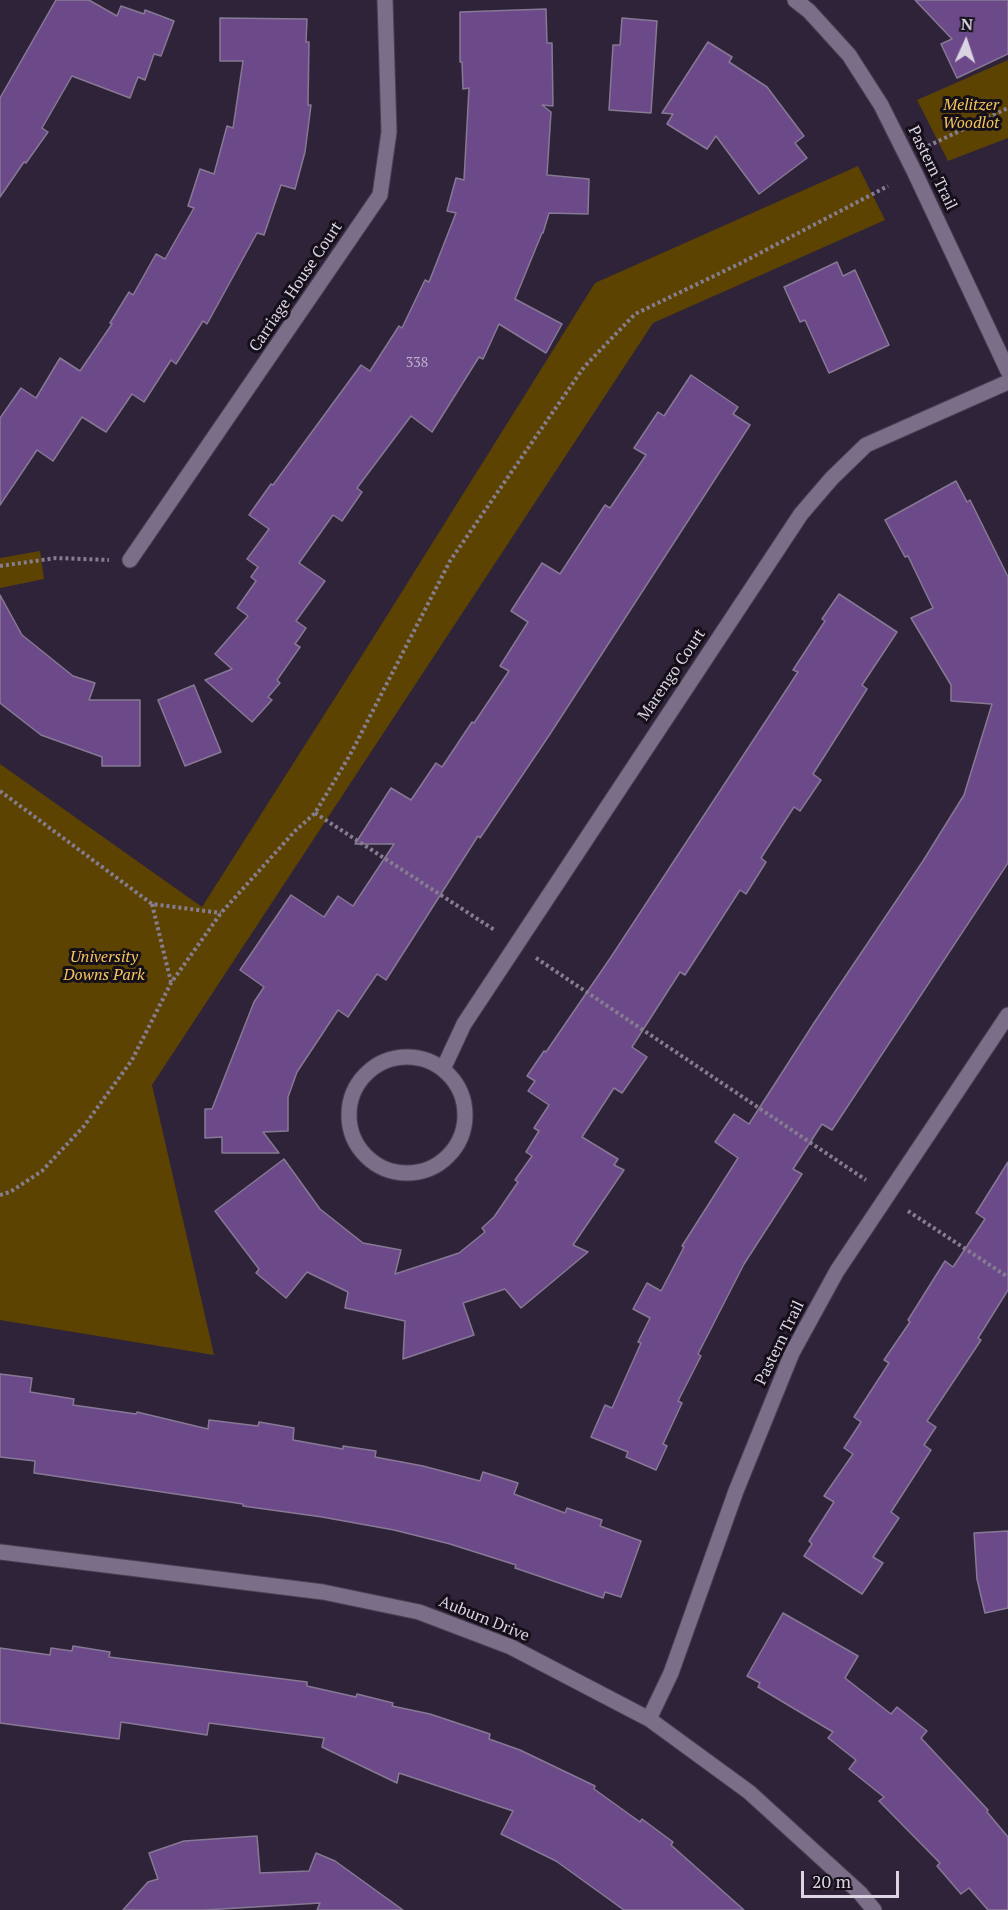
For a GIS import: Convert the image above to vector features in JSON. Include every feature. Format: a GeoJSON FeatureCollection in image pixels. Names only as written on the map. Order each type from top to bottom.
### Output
{"type":"FeatureCollection","features":[{"type":"Feature","properties":{"kind":"street","name":"Carriage House Court"},"geometry":{"type":"LineString","coordinates":[[130,560],[380,195],[389,132],[385,0]]}},
{"type":"Feature","properties":{"kind":"street","name":"Pastern Trail"},"geometry":{"type":"LineString","coordinates":[[795,0],[809,11],[849,55],[881,105],[1008,371]]}},
{"type":"Feature","properties":{"kind":"street","name":"Marengo Court"},"geometry":{"type":"LineString","coordinates":[[443,1069],[464,1024],[509,954],[801,514],[832,478],[866,445],[1008,382]]}},
{"type":"Feature","properties":{"kind":"street","name":"Pastern Trail"},"geometry":{"type":"LineString","coordinates":[[649,1719],[670,1673],[736,1491],[792,1353],[837,1271],[1008,1014]]}},
{"type":"Feature","properties":{"kind":"street"},"geometry":{"type":"LineString","coordinates":[[396,1058],[416,1058],[443,1069],[454,1080],[463,1098],[465,1126],[458,1145],[442,1162],[425,1171],[398,1173],[378,1166],[361,1152],[351,1136],[349,1104],[357,1084],[370,1070],[396,1058]]}},
{"type":"Feature","properties":{"kind":"street","name":"Auburn Drive"},"geometry":{"type":"LineString","coordinates":[[0,1552],[323,1592],[419,1612],[511,1647],[649,1719],[749,1792],[860,1893],[874,1910]]}},
{"type":"Feature","properties":{"kind":"path"},"geometry":{"type":"LineString","coordinates":[[928,146],[1008,108]]}},
{"type":"Feature","properties":{"kind":"path"},"geometry":{"type":"LineString","coordinates":[[0,1195],[10,1192],[42,1171],[84,1126],[132,1060],[171,983],[221,913],[295,831],[315,813],[350,755],[450,561],[584,367],[635,314],[741,263],[888,186]]}},
{"type":"Feature","properties":{"kind":"path"},"geometry":{"type":"LineString","coordinates":[[0,566],[56,558],[130,560]]}},
{"type":"Feature","properties":{"kind":"path"},"geometry":{"type":"LineString","coordinates":[[0,791],[152,904],[221,913]]}},
{"type":"Feature","properties":{"kind":"path"},"geometry":{"type":"LineString","coordinates":[[315,813],[496,931]]}},
{"type":"Feature","properties":{"kind":"path"},"geometry":{"type":"LineString","coordinates":[[152,904],[171,983]]}},
{"type":"Feature","properties":{"kind":"path"},"geometry":{"type":"LineString","coordinates":[[535,957],[866,1180]]}},
{"type":"Feature","properties":{"kind":"path"},"geometry":{"type":"LineString","coordinates":[[908,1210],[1008,1277]]}},
{"type":"Feature","properties":{"kind":"green space","name":"Melitzer Woodlot"},"geometry":{"type":"Polygon","coordinates":[[[1008,60],[1008,138],[948,161],[917,100],[1008,60]]]}},
{"type":"Feature","properties":{"kind":"green space","name":"University Downs Park"},"geometry":{"type":"Polygon","coordinates":[[[858,166],[885,220],[653,323],[152,1085],[214,1355],[0,1320],[0,764],[202,907],[595,283],[858,166]]]}},
{"type":"Feature","properties":{"kind":"green space"},"geometry":{"type":"Polygon","coordinates":[[[40,551],[44,579],[0,588],[0,558],[40,551]]]}},
{"type":"Feature","properties":{"kind":"building"},"geometry":{"type":"Polygon","coordinates":[[[56,0],[89,0],[117,16],[121,6],[144,14],[145,10],[174,21],[161,56],[154,54],[145,80],[138,77],[130,98],[72,76],[42,128],[48,132],[0,197],[0,98],[56,0]]]}},
{"type":"Feature","properties":{"kind":"building"},"geometry":{"type":"Polygon","coordinates":[[[915,0],[1008,0],[1008,54],[957,78],[941,44],[952,39],[915,0]]]}},
{"type":"Feature","properties":{"kind":"building"},"geometry":{"type":"Polygon","coordinates":[[[546,9],[547,43],[552,43],[553,106],[542,105],[551,112],[547,175],[589,179],[588,214],[549,213],[515,299],[562,324],[546,353],[499,324],[483,359],[479,357],[432,432],[411,416],[357,488],[362,492],[342,521],[333,515],[299,563],[325,581],[296,621],[306,628],[295,644],[300,647],[277,680],[280,683],[268,697],[272,700],[252,722],[205,680],[232,669],[215,654],[248,616],[237,608],[256,581],[251,577],[258,567],[247,559],[269,529],[249,515],[361,365],[370,371],[399,326],[402,328],[425,280],[429,282],[456,213],[447,211],[456,178],[464,180],[469,88],[463,89],[462,62],[460,62],[460,12],[546,9]]]}},
{"type":"Feature","properties":{"kind":"building"},"geometry":{"type":"Polygon","coordinates":[[[220,18],[307,19],[308,105],[311,105],[305,152],[295,189],[281,185],[264,235],[257,233],[207,324],[203,321],[176,364],[171,360],[144,402],[132,394],[106,432],[82,417],[53,461],[37,450],[0,505],[0,418],[21,388],[36,398],[60,358],[80,371],[112,324],[110,323],[129,292],[133,295],[156,254],[165,259],[194,208],[188,206],[200,169],[214,174],[227,126],[233,128],[243,61],[220,61],[220,18]]]}},
{"type":"Feature","properties":{"kind":"building"},"geometry":{"type":"Polygon","coordinates":[[[622,18],[657,21],[651,113],[609,110],[613,45],[620,45],[622,18]]]}},
{"type":"Feature","properties":{"kind":"building"},"geometry":{"type":"Polygon","coordinates":[[[708,42],[732,57],[729,62],[767,87],[804,136],[795,143],[807,158],[759,194],[716,136],[707,149],[667,124],[673,114],[662,113],[708,42]]]}},
{"type":"Feature","properties":{"kind":"building"},"geometry":{"type":"Polygon","coordinates":[[[837,262],[843,276],[855,270],[889,345],[829,373],[805,320],[800,322],[784,287],[837,262]]]}},
{"type":"Feature","properties":{"kind":"building"},"geometry":{"type":"Polygon","coordinates":[[[691,375],[738,407],[733,414],[750,425],[550,734],[480,838],[478,836],[386,980],[377,974],[348,1017],[338,1010],[297,1072],[288,1097],[288,1131],[263,1132],[279,1153],[222,1153],[222,1137],[205,1138],[205,1109],[212,1109],[254,1002],[264,987],[240,970],[291,895],[324,917],[338,896],[353,906],[394,844],[355,844],[391,788],[411,800],[436,763],[442,767],[472,722],[474,723],[509,671],[500,666],[528,622],[511,611],[542,563],[560,574],[605,505],[610,508],[646,455],[634,448],[658,412],[664,416],[691,375]]]}},
{"type":"Feature","properties":{"kind":"building"},"geometry":{"type":"Polygon","coordinates":[[[956,481],[967,502],[970,500],[1008,577],[1008,863],[832,1130],[822,1124],[793,1169],[802,1174],[744,1264],[698,1354],[701,1356],[678,1401],[682,1403],[663,1444],[667,1446],[656,1470],[626,1457],[628,1452],[591,1437],[605,1405],[612,1408],[650,1318],[633,1309],[647,1283],[661,1291],[684,1247],[682,1246],[738,1158],[715,1142],[734,1114],[749,1124],[964,795],[992,704],[951,701],[951,685],[911,618],[933,608],[908,556],[905,557],[885,520],[956,481]]]}},
{"type":"Feature","properties":{"kind":"building"},"geometry":{"type":"Polygon","coordinates":[[[839,594],[897,632],[862,685],[867,689],[813,774],[821,780],[800,811],[794,807],[761,858],[766,862],[746,894],[740,890],[685,975],[680,972],[632,1047],[647,1057],[622,1093],[614,1088],[582,1137],[618,1159],[614,1165],[624,1170],[573,1245],[588,1252],[521,1308],[505,1289],[463,1303],[474,1335],[403,1359],[405,1321],[345,1308],[348,1292],[307,1272],[286,1298],[256,1273],[259,1269],[215,1211],[284,1159],[320,1209],[363,1243],[401,1250],[395,1274],[459,1253],[485,1232],[482,1228],[494,1217],[518,1182],[515,1180],[532,1156],[526,1152],[539,1131],[534,1128],[549,1105],[528,1091],[535,1081],[527,1076],[611,957],[798,672],[793,670],[825,621],[822,619],[839,594]]]}},
{"type":"Feature","properties":{"kind":"building"},"geometry":{"type":"Polygon","coordinates":[[[0,595],[22,635],[73,676],[95,683],[89,700],[140,700],[140,766],[102,766],[102,757],[41,735],[0,703],[0,595]]]}},
{"type":"Feature","properties":{"kind":"building"},"geometry":{"type":"Polygon","coordinates":[[[194,685],[221,752],[185,766],[158,700],[194,685]]]}},
{"type":"Feature","properties":{"kind":"building"},"geometry":{"type":"Polygon","coordinates":[[[1008,1162],[1008,1290],[978,1338],[981,1340],[927,1421],[936,1427],[924,1445],[931,1450],[891,1512],[899,1518],[873,1557],[883,1563],[862,1594],[804,1556],[812,1544],[809,1541],[834,1502],[824,1496],[853,1454],[844,1448],[861,1422],[854,1417],[889,1363],[884,1360],[910,1322],[908,1320],[945,1261],[953,1267],[985,1219],[976,1213],[1008,1162]]]}},
{"type":"Feature","properties":{"kind":"building"},"geometry":{"type":"Polygon","coordinates":[[[0,1374],[32,1378],[30,1392],[74,1399],[73,1405],[136,1414],[137,1412],[208,1429],[209,1420],[258,1426],[259,1422],[294,1428],[293,1440],[343,1449],[343,1446],[376,1451],[375,1457],[423,1466],[480,1481],[483,1472],[518,1483],[514,1494],[565,1513],[567,1508],[602,1520],[600,1526],[641,1541],[621,1597],[605,1592],[603,1598],[515,1568],[516,1565],[450,1544],[394,1530],[243,1506],[243,1504],[34,1473],[35,1461],[0,1457],[0,1374]]]}},
{"type":"Feature","properties":{"kind":"building"},"geometry":{"type":"Polygon","coordinates":[[[1008,1531],[1008,1608],[985,1613],[977,1579],[974,1533],[1008,1531]]]}},
{"type":"Feature","properties":{"kind":"building"},"geometry":{"type":"Polygon","coordinates":[[[783,1613],[858,1656],[845,1678],[891,1714],[897,1707],[927,1731],[921,1738],[988,1810],[987,1812],[1008,1837],[1008,1910],[988,1910],[969,1888],[961,1894],[937,1866],[940,1863],[879,1801],[884,1797],[849,1769],[856,1760],[828,1738],[833,1732],[758,1687],[760,1683],[747,1676],[783,1613]]]}},
{"type":"Feature","properties":{"kind":"building"},"geometry":{"type":"Polygon","coordinates":[[[73,1646],[110,1652],[109,1657],[307,1682],[307,1686],[356,1697],[357,1694],[393,1703],[392,1706],[430,1714],[490,1734],[489,1739],[520,1750],[595,1786],[594,1789],[640,1822],[642,1819],[673,1842],[671,1845],[744,1910],[624,1910],[556,1861],[501,1834],[513,1811],[399,1773],[397,1783],[322,1747],[324,1738],[209,1723],[207,1735],[121,1722],[119,1739],[0,1723],[0,1648],[50,1655],[51,1648],[72,1651],[73,1646]]]}},
{"type":"Feature","properties":{"kind":"building"},"geometry":{"type":"Polygon","coordinates":[[[257,1836],[260,1873],[309,1871],[316,1853],[335,1861],[403,1910],[317,1910],[320,1903],[205,1910],[123,1910],[148,1882],[158,1879],[149,1853],[184,1841],[257,1836]]]}}]}
